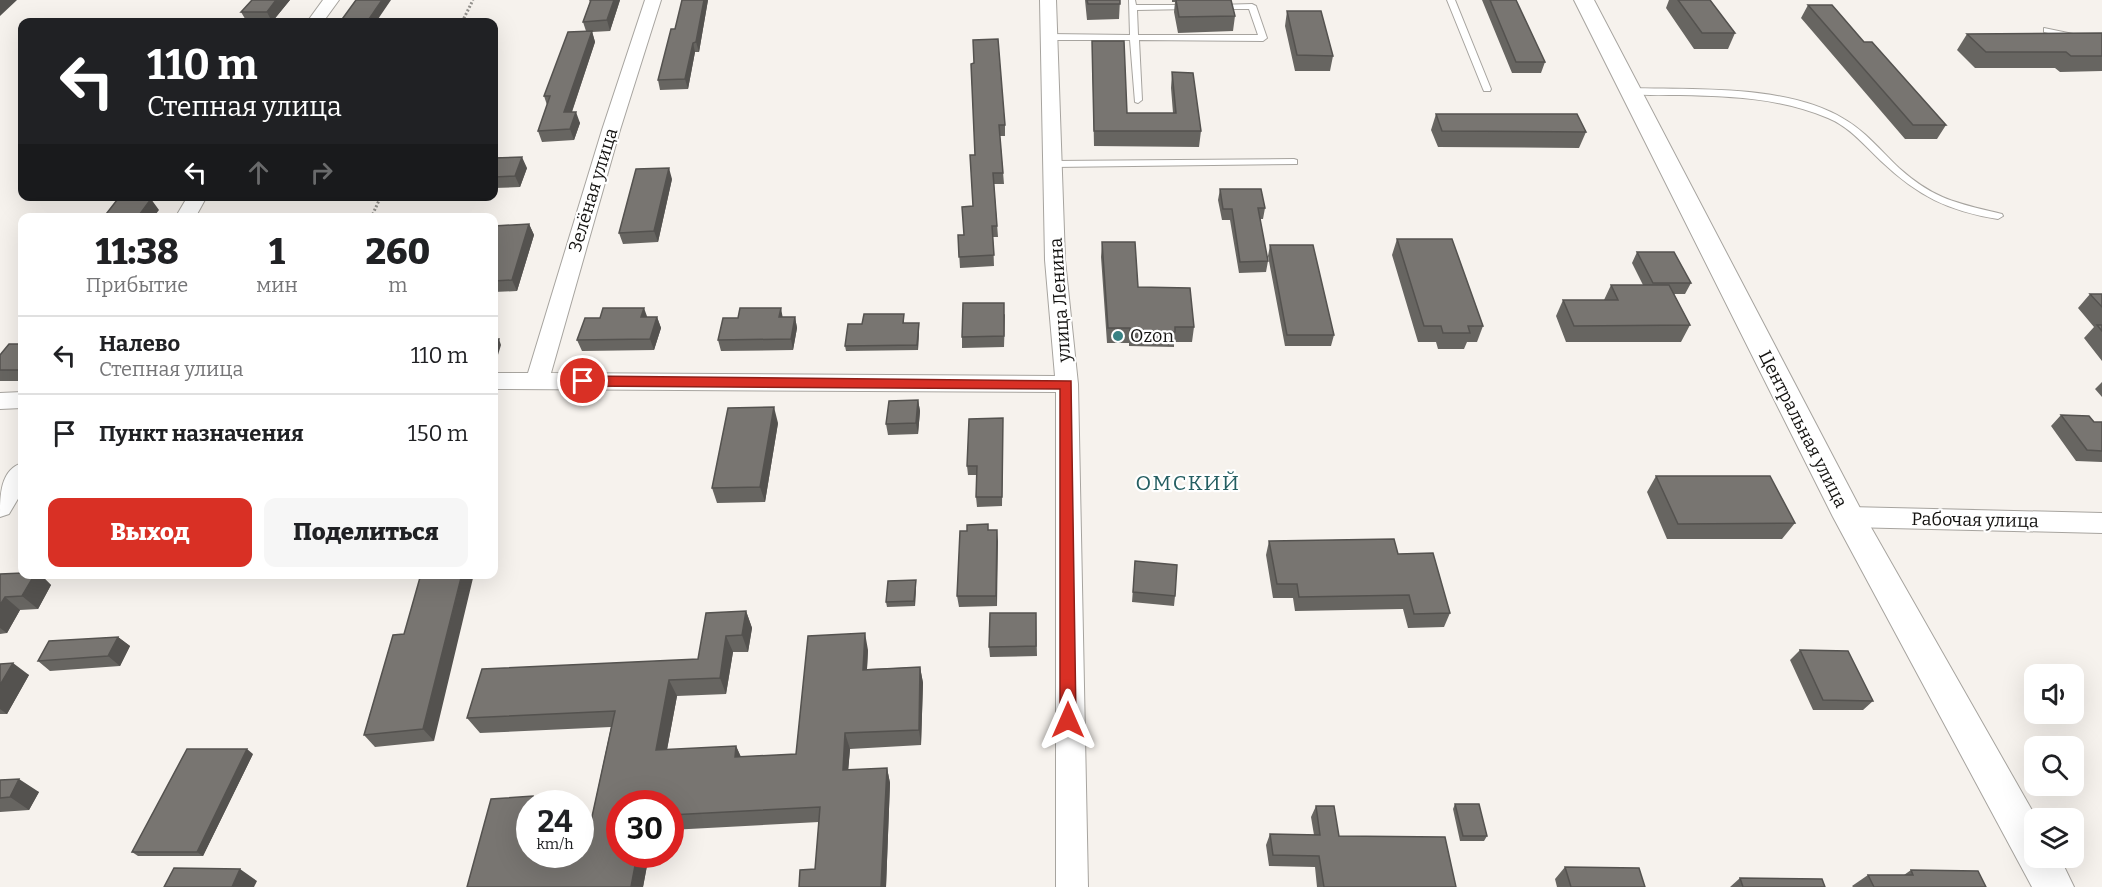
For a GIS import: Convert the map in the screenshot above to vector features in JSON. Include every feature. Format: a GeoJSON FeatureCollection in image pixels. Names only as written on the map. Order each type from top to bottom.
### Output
{"type":"FeatureCollection","features":[{"type":"Feature","properties":{"kind":"street"},"geometry":{"type":"LineString","coordinates":[[318,18],[331,0]]}},
{"type":"Feature","properties":{"kind":"street","name":"Зелёная улица"},"geometry":{"type":"LineString","coordinates":[[537,381],[611,130],[653,0]]}},
{"type":"Feature","properties":{"kind":"street","name":"улица Ленина"},"geometry":{"type":"LineString","coordinates":[[1048,0],[1055,260],[1067,384],[1071,887]]}},
{"type":"Feature","properties":{"kind":"street","name":"Центральная улица"},"geometry":{"type":"LineString","coordinates":[[1584,0],[1628,91],[1849,518],[2024,833]]}},
{"type":"Feature","properties":{"kind":"street"},"geometry":{"type":"LineString","coordinates":[[498,381],[1067,384]]}},
{"type":"Feature","properties":{"kind":"street"},"geometry":{"type":"LineString","coordinates":[[0,400],[18,400]]}},
{"type":"Feature","properties":{"kind":"street"},"geometry":{"type":"LineString","coordinates":[[0,507],[18,478]]}},
{"type":"Feature","properties":{"kind":"street","name":"Рабочая улица"},"geometry":{"type":"LineString","coordinates":[[1849,518],[2102,523]]}},
{"type":"Feature","properties":{"kind":"street"},"geometry":{"type":"LineString","coordinates":[[2044,868],[2054,887]]}},
{"type":"Feature","properties":{"kind":"lane"},"geometry":{"type":"LineString","coordinates":[[1451,0],[1487,89]]}},
{"type":"Feature","properties":{"kind":"lane"},"geometry":{"type":"LineString","coordinates":[[1138,100],[1132,4],[1198,7]]}},
{"type":"Feature","properties":{"kind":"lane"},"geometry":{"type":"LineString","coordinates":[[1049,37],[1263,38],[1252,6],[1209,7]]}},
{"type":"Feature","properties":{"kind":"lane"},"geometry":{"type":"LineString","coordinates":[[2047,30],[2102,43]]}},
{"type":"Feature","properties":{"kind":"lane"},"geometry":{"type":"LineString","coordinates":[[1628,91],[1769,98],[1810,107],[1837,118],[1916,187],[1941,202],[1964,212],[1998,216]]}},
{"type":"Feature","properties":{"kind":"lane"},"geometry":{"type":"LineString","coordinates":[[1053,164],[1294,162]]}},
{"type":"Feature","properties":{"kind":"path"},"geometry":{"type":"LineString","coordinates":[[464,18],[473,0]]}},
{"type":"Feature","properties":{"kind":"building"},"geometry":{"type":"Polygon","coordinates":[[[252,0],[276,0],[267,12],[241,12],[252,0]]]}},
{"type":"Feature","properties":{"kind":"building"},"geometry":{"type":"Polygon","coordinates":[[[356,0],[382,0],[370,18],[343,18],[356,0]]]}},
{"type":"Feature","properties":{"kind":"building"},"geometry":{"type":"Polygon","coordinates":[[[591,0],[614,0],[607,20],[583,22],[591,0]]]}},
{"type":"Feature","properties":{"kind":"building"},"geometry":{"type":"Polygon","coordinates":[[[682,0],[704,0],[696,42],[693,43],[685,79],[658,80],[671,29],[675,29],[682,0]]]}},
{"type":"Feature","properties":{"kind":"building"},"geometry":{"type":"Polygon","coordinates":[[[1087,0],[1120,0],[1120,4],[1088,4],[1087,0]]]}},
{"type":"Feature","properties":{"kind":"building"},"geometry":{"type":"Polygon","coordinates":[[[1176,0],[1231,0],[1235,16],[1179,17],[1176,0]]]}},
{"type":"Feature","properties":{"kind":"building"},"geometry":{"type":"Polygon","coordinates":[[[1490,0],[1516,0],[1545,62],[1516,62],[1490,0]]]}},
{"type":"Feature","properties":{"kind":"building"},"geometry":{"type":"Polygon","coordinates":[[[1678,0],[1710,0],[1735,33],[1702,33],[1678,0]]]}},
{"type":"Feature","properties":{"kind":"building"},"geometry":{"type":"Polygon","coordinates":[[[1808,5],[1832,5],[1864,42],[1872,42],[1946,125],[1913,125],[1808,5]]]}},
{"type":"Feature","properties":{"kind":"building"},"geometry":{"type":"Polygon","coordinates":[[[1287,11],[1321,11],[1333,56],[1297,55],[1287,11]]]}},
{"type":"Feature","properties":{"kind":"building"},"geometry":{"type":"Polygon","coordinates":[[[592,31],[564,112],[576,112],[570,129],[538,131],[550,96],[544,96],[568,32],[592,31]]]}},
{"type":"Feature","properties":{"kind":"building"},"geometry":{"type":"Polygon","coordinates":[[[2102,33],[2102,56],[2071,56],[2066,52],[1986,52],[1967,34],[2102,33]]]}},
{"type":"Feature","properties":{"kind":"building"},"geometry":{"type":"Polygon","coordinates":[[[998,39],[1005,125],[999,125],[1003,173],[993,173],[997,226],[992,226],[994,255],[959,257],[958,235],[964,235],[962,207],[973,206],[970,155],[975,155],[971,64],[974,63],[973,40],[998,39]]]}},
{"type":"Feature","properties":{"kind":"building"},"geometry":{"type":"Polygon","coordinates":[[[1092,41],[1124,41],[1127,113],[1176,113],[1172,72],[1193,73],[1201,131],[1094,131],[1092,41]]]}},
{"type":"Feature","properties":{"kind":"building"},"geometry":{"type":"Polygon","coordinates":[[[1436,114],[1577,114],[1586,132],[1442,131],[1436,114]]]}},
{"type":"Feature","properties":{"kind":"building"},"geometry":{"type":"Polygon","coordinates":[[[522,157],[515,176],[498,177],[498,158],[522,157]]]}},
{"type":"Feature","properties":{"kind":"building"},"geometry":{"type":"Polygon","coordinates":[[[669,168],[654,231],[619,233],[636,169],[669,168]]]}},
{"type":"Feature","properties":{"kind":"building"},"geometry":{"type":"Polygon","coordinates":[[[1220,189],[1261,189],[1265,208],[1258,208],[1268,261],[1240,262],[1232,209],[1223,209],[1220,189]]]}},
{"type":"Feature","properties":{"kind":"building"},"geometry":{"type":"Polygon","coordinates":[[[116,201],[150,201],[141,213],[107,213],[116,201]]]}},
{"type":"Feature","properties":{"kind":"building"},"geometry":{"type":"Polygon","coordinates":[[[529,224],[512,280],[498,281],[498,226],[529,224]]]}},
{"type":"Feature","properties":{"kind":"building"},"geometry":{"type":"Polygon","coordinates":[[[1397,239],[1452,239],[1483,326],[1468,326],[1470,333],[1443,333],[1441,326],[1424,326],[1397,239]]]}},
{"type":"Feature","properties":{"kind":"building"},"geometry":{"type":"Polygon","coordinates":[[[1102,242],[1135,242],[1138,287],[1190,288],[1194,327],[1175,327],[1175,332],[1108,328],[1102,242]]]}},
{"type":"Feature","properties":{"kind":"building"},"geometry":{"type":"Polygon","coordinates":[[[1270,245],[1313,245],[1334,335],[1287,335],[1270,245]]]}},
{"type":"Feature","properties":{"kind":"building"},"geometry":{"type":"Polygon","coordinates":[[[1637,252],[1674,252],[1691,283],[1653,283],[1637,252]]]}},
{"type":"Feature","properties":{"kind":"building"},"geometry":{"type":"Polygon","coordinates":[[[1611,285],[1669,285],[1690,325],[1574,326],[1563,300],[1618,300],[1611,285]]]}},
{"type":"Feature","properties":{"kind":"building"},"geometry":{"type":"Polygon","coordinates":[[[2090,294],[2102,294],[2102,307],[2090,294]]]}},
{"type":"Feature","properties":{"kind":"building"},"geometry":{"type":"Polygon","coordinates":[[[963,303],[1004,303],[1004,336],[962,337],[963,303]]]}},
{"type":"Feature","properties":{"kind":"building"},"geometry":{"type":"Polygon","coordinates":[[[603,308],[644,308],[641,317],[657,317],[650,339],[577,340],[585,318],[600,318],[603,308]]]}},
{"type":"Feature","properties":{"kind":"building"},"geometry":{"type":"Polygon","coordinates":[[[740,308],[781,308],[779,317],[795,317],[791,339],[718,340],[723,318],[738,318],[740,308]]]}},
{"type":"Feature","properties":{"kind":"building"},"geometry":{"type":"Polygon","coordinates":[[[864,314],[904,314],[903,323],[919,323],[917,345],[845,346],[848,324],[862,324],[864,314]]]}},
{"type":"Feature","properties":{"kind":"building"},"geometry":{"type":"Polygon","coordinates":[[[9,344],[18,344],[18,370],[0,370],[0,355],[9,344]]]}},
{"type":"Feature","properties":{"kind":"building"},"geometry":{"type":"Polygon","coordinates":[[[918,400],[916,423],[886,424],[889,401],[918,400]]]}},
{"type":"Feature","properties":{"kind":"building"},"geometry":{"type":"Polygon","coordinates":[[[774,407],[760,487],[712,488],[728,408],[774,407]]]}},
{"type":"Feature","properties":{"kind":"building"},"geometry":{"type":"Polygon","coordinates":[[[2061,415],[2089,416],[2094,422],[2102,422],[2102,451],[2087,450],[2061,415]]]}},
{"type":"Feature","properties":{"kind":"building"},"geometry":{"type":"Polygon","coordinates":[[[1003,418],[1002,497],[976,497],[977,466],[967,466],[969,419],[1003,418]]]}},
{"type":"Feature","properties":{"kind":"building"},"geometry":{"type":"Polygon","coordinates":[[[1656,476],[1770,476],[1795,523],[1678,524],[1656,476]]]}},
{"type":"Feature","properties":{"kind":"building"},"geometry":{"type":"Polygon","coordinates":[[[988,524],[988,530],[997,530],[996,596],[957,596],[960,531],[967,531],[967,525],[988,524]]]}},
{"type":"Feature","properties":{"kind":"building"},"geometry":{"type":"Polygon","coordinates":[[[1394,539],[1398,554],[1433,553],[1450,613],[1414,614],[1409,595],[1299,597],[1297,584],[1277,584],[1269,541],[1394,539]]]}},
{"type":"Feature","properties":{"kind":"building"},"geometry":{"type":"Polygon","coordinates":[[[1135,561],[1177,565],[1175,596],[1133,592],[1135,561]]]}},
{"type":"Feature","properties":{"kind":"building"},"geometry":{"type":"Polygon","coordinates":[[[18,573],[18,579],[32,579],[22,596],[5,597],[0,605],[0,574],[18,573]]]}},
{"type":"Feature","properties":{"kind":"building"},"geometry":{"type":"Polygon","coordinates":[[[420,579],[461,579],[423,729],[364,735],[393,635],[404,634],[420,579]]]}},
{"type":"Feature","properties":{"kind":"building"},"geometry":{"type":"Polygon","coordinates":[[[916,580],[914,601],[886,602],[888,581],[916,580]]]}},
{"type":"Feature","properties":{"kind":"building"},"geometry":{"type":"Polygon","coordinates":[[[746,611],[742,635],[726,636],[720,678],[669,680],[656,750],[736,746],[735,757],[796,754],[808,636],[865,633],[863,670],[920,667],[919,730],[845,733],[843,770],[887,768],[881,887],[799,887],[800,870],[815,869],[820,807],[684,814],[684,790],[606,790],[606,868],[635,868],[631,887],[467,887],[491,799],[516,797],[516,868],[594,868],[594,807],[615,711],[467,718],[482,669],[698,659],[706,613],[746,611]]]}},
{"type":"Feature","properties":{"kind":"building"},"geometry":{"type":"Polygon","coordinates":[[[990,613],[1036,613],[1036,646],[989,647],[990,613]]]}},
{"type":"Feature","properties":{"kind":"building"},"geometry":{"type":"Polygon","coordinates":[[[118,637],[108,656],[38,661],[49,641],[118,637]]]}},
{"type":"Feature","properties":{"kind":"building"},"geometry":{"type":"Polygon","coordinates":[[[1800,650],[1848,651],[1873,701],[1823,700],[1800,650]]]}},
{"type":"Feature","properties":{"kind":"building"},"geometry":{"type":"Polygon","coordinates":[[[13,663],[0,685],[0,664],[13,663]]]}},
{"type":"Feature","properties":{"kind":"building"},"geometry":{"type":"Polygon","coordinates":[[[187,749],[247,749],[197,852],[132,852],[187,749]]]}},
{"type":"Feature","properties":{"kind":"building"},"geometry":{"type":"Polygon","coordinates":[[[19,779],[10,797],[0,798],[0,780],[19,779]]]}},
{"type":"Feature","properties":{"kind":"building"},"geometry":{"type":"Polygon","coordinates":[[[1455,804],[1479,804],[1487,836],[1463,836],[1455,804]]]}},
{"type":"Feature","properties":{"kind":"building"},"geometry":{"type":"Polygon","coordinates":[[[1316,806],[1334,806],[1339,836],[1445,837],[1456,887],[1324,887],[1319,856],[1273,855],[1270,834],[1320,835],[1316,806]]]}},
{"type":"Feature","properties":{"kind":"building"},"geometry":{"type":"Polygon","coordinates":[[[1565,867],[1639,868],[1645,887],[1571,887],[1565,867]]]}},
{"type":"Feature","properties":{"kind":"building"},"geometry":{"type":"Polygon","coordinates":[[[174,868],[240,869],[232,887],[164,887],[174,868]]]}},
{"type":"Feature","properties":{"kind":"building"},"geometry":{"type":"Polygon","coordinates":[[[1911,870],[1978,871],[1986,887],[1874,887],[1868,875],[1913,875],[1911,870]]]}},
{"type":"Feature","properties":{"kind":"building"},"geometry":{"type":"Polygon","coordinates":[[[1740,878],[1822,879],[1825,887],[1743,887],[1740,878]]]}},
{"type":"Feature","properties":{"kind":"place","name":"Ozon"},"geometry":{"type":"Point","coordinates":[1118,336]}},
{"type":"Feature","properties":{"kind":"district","name":"ОМСКИЙ"},"geometry":{"type":"Point","coordinates":[1188,483]}},
{"type":"Feature","properties":{"kind":"route"},"geometry":{"type":"LineString","coordinates":[[583,381],[1067,384],[1068,720]]}}]}
